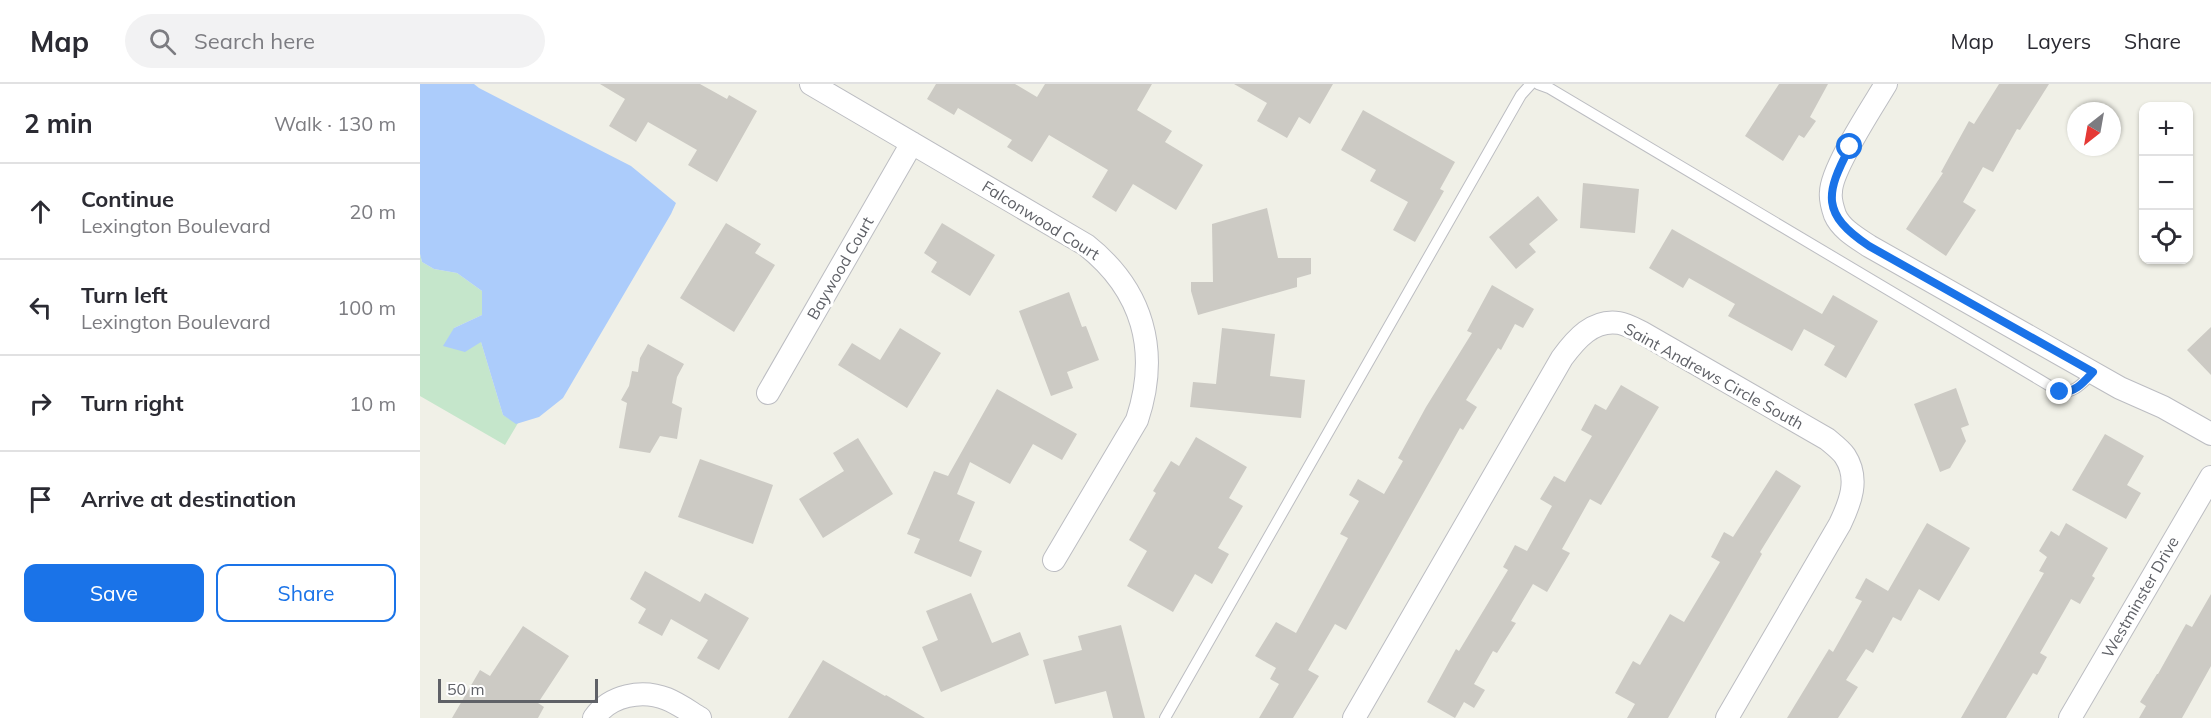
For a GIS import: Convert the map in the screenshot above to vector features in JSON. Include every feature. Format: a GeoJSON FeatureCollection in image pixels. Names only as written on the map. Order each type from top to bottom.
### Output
{"type":"FeatureCollection","features":[{"type":"Feature","properties":{"kind":"street","name":"Falconwood Court"},"geometry":{"type":"LineString","coordinates":[[811,84],[1086,245],[1105,259],[1122,280],[1134,301],[1147,348],[1148,375],[1144,399],[1137,420],[1054,560]]}},
{"type":"Feature","properties":{"kind":"street"},"geometry":{"type":"LineString","coordinates":[[1886,84],[1838,169],[1830,191],[1836,216],[1850,233],[1869,246],[2093,372],[2211,434]]}},
{"type":"Feature","properties":{"kind":"street","name":"Baywood Court"},"geometry":{"type":"LineString","coordinates":[[768,393],[912,143]]}},
{"type":"Feature","properties":{"kind":"street","name":"Saint Andrews Circle South"},"geometry":{"type":"LineString","coordinates":[[1354,718],[1562,358],[1576,338],[1596,325],[1619,323],[1641,332],[1827,439],[1845,455],[1853,478],[1850,503],[1840,524],[1726,718]]}},
{"type":"Feature","properties":{"kind":"street","name":"Westminster Drive"},"geometry":{"type":"LineString","coordinates":[[2070,718],[2211,477]]}},
{"type":"Feature","properties":{"kind":"street"},"geometry":{"type":"LineString","coordinates":[[594,718],[598,712],[619,698],[644,693],[667,699],[700,718]]}},
{"type":"Feature","properties":{"kind":"lane"},"geometry":{"type":"LineString","coordinates":[[1165,718],[1521,95],[1531,84]]}},
{"type":"Feature","properties":{"kind":"lane"},"geometry":{"type":"LineString","coordinates":[[1538,84],[1549,88],[2060,392],[2069,392],[2078,387],[2093,372]]}},
{"type":"Feature","properties":{"kind":"green space"},"geometry":{"type":"Polygon","coordinates":[[[420,254],[422,262],[434,269],[457,273],[482,291],[482,315],[454,328],[481,342],[503,415],[518,423],[505,445],[420,396],[420,254]]]}},
{"type":"Feature","properties":{"kind":"water"},"geometry":{"type":"Polygon","coordinates":[[[420,84],[474,84],[631,166],[676,203],[563,398],[539,417],[516,424],[503,415],[481,342],[465,352],[443,346],[454,328],[482,315],[482,291],[457,273],[434,269],[422,262],[420,254],[420,84]]]}},
{"type":"Feature","properties":{"kind":"building"},"geometry":{"type":"Polygon","coordinates":[[[600,84],[700,84],[727,99],[729,95],[757,111],[717,182],[688,165],[697,150],[648,122],[636,142],[609,126],[625,99],[600,84]]]}},
{"type":"Feature","properties":{"kind":"building"},"geometry":{"type":"Polygon","coordinates":[[[936,84],[1015,84],[1037,97],[1045,84],[1152,84],[1137,110],[1172,131],[1165,142],[1203,165],[1176,210],[1133,184],[1116,212],[1092,197],[1108,170],[1049,135],[1032,162],[1007,147],[1012,140],[958,108],[954,115],[927,99],[936,84]]]}},
{"type":"Feature","properties":{"kind":"building"},"geometry":{"type":"Polygon","coordinates":[[[1234,84],[1333,84],[1310,124],[1299,117],[1287,138],[1257,121],[1267,103],[1234,84]]]}},
{"type":"Feature","properties":{"kind":"building"},"geometry":{"type":"Polygon","coordinates":[[[1779,84],[1828,84],[1810,117],[1816,121],[1804,138],[1799,135],[1783,161],[1745,136],[1779,84]]]}},
{"type":"Feature","properties":{"kind":"building"},"geometry":{"type":"Polygon","coordinates":[[[1999,84],[2049,84],[2020,130],[2017,129],[1993,172],[1983,167],[1963,202],[1976,210],[1946,256],[1906,229],[1943,173],[1941,172],[1969,121],[1974,124],[1999,84]]]}},
{"type":"Feature","properties":{"kind":"building"},"geometry":{"type":"Polygon","coordinates":[[[1363,110],[1455,162],[1440,189],[1444,191],[1415,242],[1393,230],[1408,202],[1370,181],[1376,170],[1341,150],[1363,110]]]}},
{"type":"Feature","properties":{"kind":"building"},"geometry":{"type":"Polygon","coordinates":[[[1583,183],[1639,189],[1635,233],[1580,228],[1583,183]]]}},
{"type":"Feature","properties":{"kind":"building"},"geometry":{"type":"Polygon","coordinates":[[[1538,196],[1558,220],[1529,244],[1536,252],[1516,269],[1489,237],[1538,196]]]}},
{"type":"Feature","properties":{"kind":"building"},"geometry":{"type":"Polygon","coordinates":[[[1267,208],[1278,258],[1311,258],[1311,274],[1297,278],[1297,287],[1198,315],[1191,291],[1191,282],[1213,282],[1212,224],[1267,208]]]}},
{"type":"Feature","properties":{"kind":"building"},"geometry":{"type":"Polygon","coordinates":[[[726,223],[761,244],[755,253],[775,265],[734,332],[680,298],[726,223]]]}},
{"type":"Feature","properties":{"kind":"building"},"geometry":{"type":"Polygon","coordinates":[[[942,223],[995,255],[970,296],[931,272],[937,262],[924,253],[942,223]]]}},
{"type":"Feature","properties":{"kind":"building"},"geometry":{"type":"Polygon","coordinates":[[[1672,229],[1822,314],[1833,295],[1878,321],[1846,378],[1824,365],[1835,346],[1804,329],[1792,351],[1728,316],[1735,304],[1689,278],[1683,288],[1649,268],[1672,229]]]}},
{"type":"Feature","properties":{"kind":"building"},"geometry":{"type":"Polygon","coordinates":[[[1492,285],[1534,309],[1523,328],[1515,324],[1501,350],[1498,348],[1466,400],[1477,407],[1463,430],[1460,428],[1346,630],[1335,624],[1308,670],[1319,676],[1293,718],[1259,718],[1279,684],[1270,679],[1276,668],[1255,656],[1276,622],[1296,633],[1348,538],[1340,534],[1359,501],[1349,495],[1358,479],[1384,494],[1403,461],[1398,458],[1426,407],[1472,333],[1467,331],[1492,285]]]}},
{"type":"Feature","properties":{"kind":"building"},"geometry":{"type":"Polygon","coordinates":[[[1069,292],[1082,327],[1086,326],[1099,360],[1067,372],[1073,388],[1051,396],[1019,311],[1069,292]]]}},
{"type":"Feature","properties":{"kind":"building"},"geometry":{"type":"Polygon","coordinates":[[[2211,327],[2211,375],[2187,350],[2211,327]]]}},
{"type":"Feature","properties":{"kind":"building"},"geometry":{"type":"Polygon","coordinates":[[[900,328],[941,353],[907,408],[838,365],[852,343],[880,360],[900,328]]]}},
{"type":"Feature","properties":{"kind":"building"},"geometry":{"type":"Polygon","coordinates":[[[1222,328],[1275,334],[1270,376],[1305,380],[1301,418],[1190,407],[1193,382],[1216,384],[1222,328]]]}},
{"type":"Feature","properties":{"kind":"building"},"geometry":{"type":"Polygon","coordinates":[[[648,344],[684,364],[677,377],[672,403],[682,408],[677,439],[660,436],[650,453],[619,448],[627,403],[621,400],[629,386],[632,371],[638,372],[640,358],[648,344]]]}},
{"type":"Feature","properties":{"kind":"building"},"geometry":{"type":"Polygon","coordinates":[[[1621,385],[1659,407],[1601,505],[1590,499],[1562,549],[1570,553],[1547,592],[1533,584],[1511,621],[1516,623],[1497,653],[1493,651],[1474,684],[1485,690],[1474,708],[1464,702],[1455,718],[1427,702],[1456,649],[1459,651],[1508,570],[1503,567],[1515,545],[1527,551],[1552,506],[1540,499],[1554,476],[1565,482],[1592,436],[1581,430],[1595,404],[1606,410],[1621,385]]]}},
{"type":"Feature","properties":{"kind":"building"},"geometry":{"type":"Polygon","coordinates":[[[1956,388],[1969,425],[1961,428],[1966,441],[1950,468],[1940,472],[1914,404],[1956,388]]]}},
{"type":"Feature","properties":{"kind":"building"},"geometry":{"type":"Polygon","coordinates":[[[997,389],[1077,434],[1062,460],[1033,444],[1010,484],[970,462],[957,494],[975,502],[959,541],[982,551],[971,577],[914,553],[920,539],[907,534],[934,471],[948,476],[997,389]]]}},
{"type":"Feature","properties":{"kind":"building"},"geometry":{"type":"Polygon","coordinates":[[[2105,434],[2144,456],[2127,485],[2141,493],[2126,519],[2072,490],[2105,434]]]}},
{"type":"Feature","properties":{"kind":"building"},"geometry":{"type":"Polygon","coordinates":[[[1196,437],[1247,467],[1229,498],[1243,506],[1218,548],[1229,554],[1212,584],[1195,574],[1173,612],[1127,586],[1147,551],[1129,540],[1156,493],[1153,491],[1171,461],[1179,466],[1196,437]]]}},
{"type":"Feature","properties":{"kind":"building"},"geometry":{"type":"Polygon","coordinates":[[[858,438],[893,494],[823,538],[799,499],[844,471],[833,453],[858,438]]]}},
{"type":"Feature","properties":{"kind":"building"},"geometry":{"type":"Polygon","coordinates":[[[700,459],[773,485],[753,544],[678,517],[700,459]]]}},
{"type":"Feature","properties":{"kind":"building"},"geometry":{"type":"Polygon","coordinates":[[[1776,470],[1801,486],[1760,552],[1762,554],[1668,718],[1627,718],[1635,704],[1615,693],[1633,661],[1640,665],[1670,614],[1684,622],[1720,562],[1711,557],[1724,532],[1733,537],[1776,470]]]}},
{"type":"Feature","properties":{"kind":"building"},"geometry":{"type":"Polygon","coordinates":[[[1927,523],[1970,548],[1939,601],[1919,589],[1901,621],[1893,617],[1873,653],[1866,649],[1846,680],[1858,687],[1838,718],[1787,718],[1829,649],[1833,652],[1862,601],[1855,598],[1866,578],[1888,591],[1927,523]]]}},
{"type":"Feature","properties":{"kind":"building"},"geometry":{"type":"Polygon","coordinates":[[[2066,523],[2108,548],[2092,576],[2095,578],[2080,604],[2071,599],[2040,653],[2047,657],[2037,675],[2033,673],[2006,718],[1961,718],[2044,573],[2039,571],[2047,557],[2039,551],[2051,531],[2059,536],[2066,523]]]}},
{"type":"Feature","properties":{"kind":"building"},"geometry":{"type":"Polygon","coordinates":[[[645,571],[700,602],[705,593],[749,618],[719,670],[697,658],[708,640],[671,619],[662,636],[638,623],[646,609],[630,599],[645,571]]]}},
{"type":"Feature","properties":{"kind":"building"},"geometry":{"type":"Polygon","coordinates":[[[971,593],[992,643],[1020,632],[1029,655],[941,692],[922,647],[938,640],[926,611],[971,593]]]}},
{"type":"Feature","properties":{"kind":"building"},"geometry":{"type":"Polygon","coordinates":[[[2211,594],[2211,666],[2182,718],[2139,718],[2146,706],[2140,702],[2186,624],[2192,627],[2211,594]]]}},
{"type":"Feature","properties":{"kind":"building"},"geometry":{"type":"Polygon","coordinates":[[[1121,625],[1145,718],[1113,718],[1106,691],[1055,704],[1043,660],[1082,650],[1078,636],[1121,625]]]}},
{"type":"Feature","properties":{"kind":"building"},"geometry":{"type":"Polygon","coordinates":[[[523,626],[569,656],[538,703],[544,707],[538,718],[452,718],[480,670],[490,676],[523,626]]]}},
{"type":"Feature","properties":{"kind":"building"},"geometry":{"type":"Polygon","coordinates":[[[823,660],[886,695],[925,718],[788,718],[823,660]]]}},
{"type":"Feature","properties":{"kind":"route"},"geometry":{"type":"LineString","coordinates":[[1850,147],[1838,169],[1830,191],[1836,216],[1850,233],[1869,246],[2093,372],[2078,387],[2069,392],[2060,392]]}}]}
